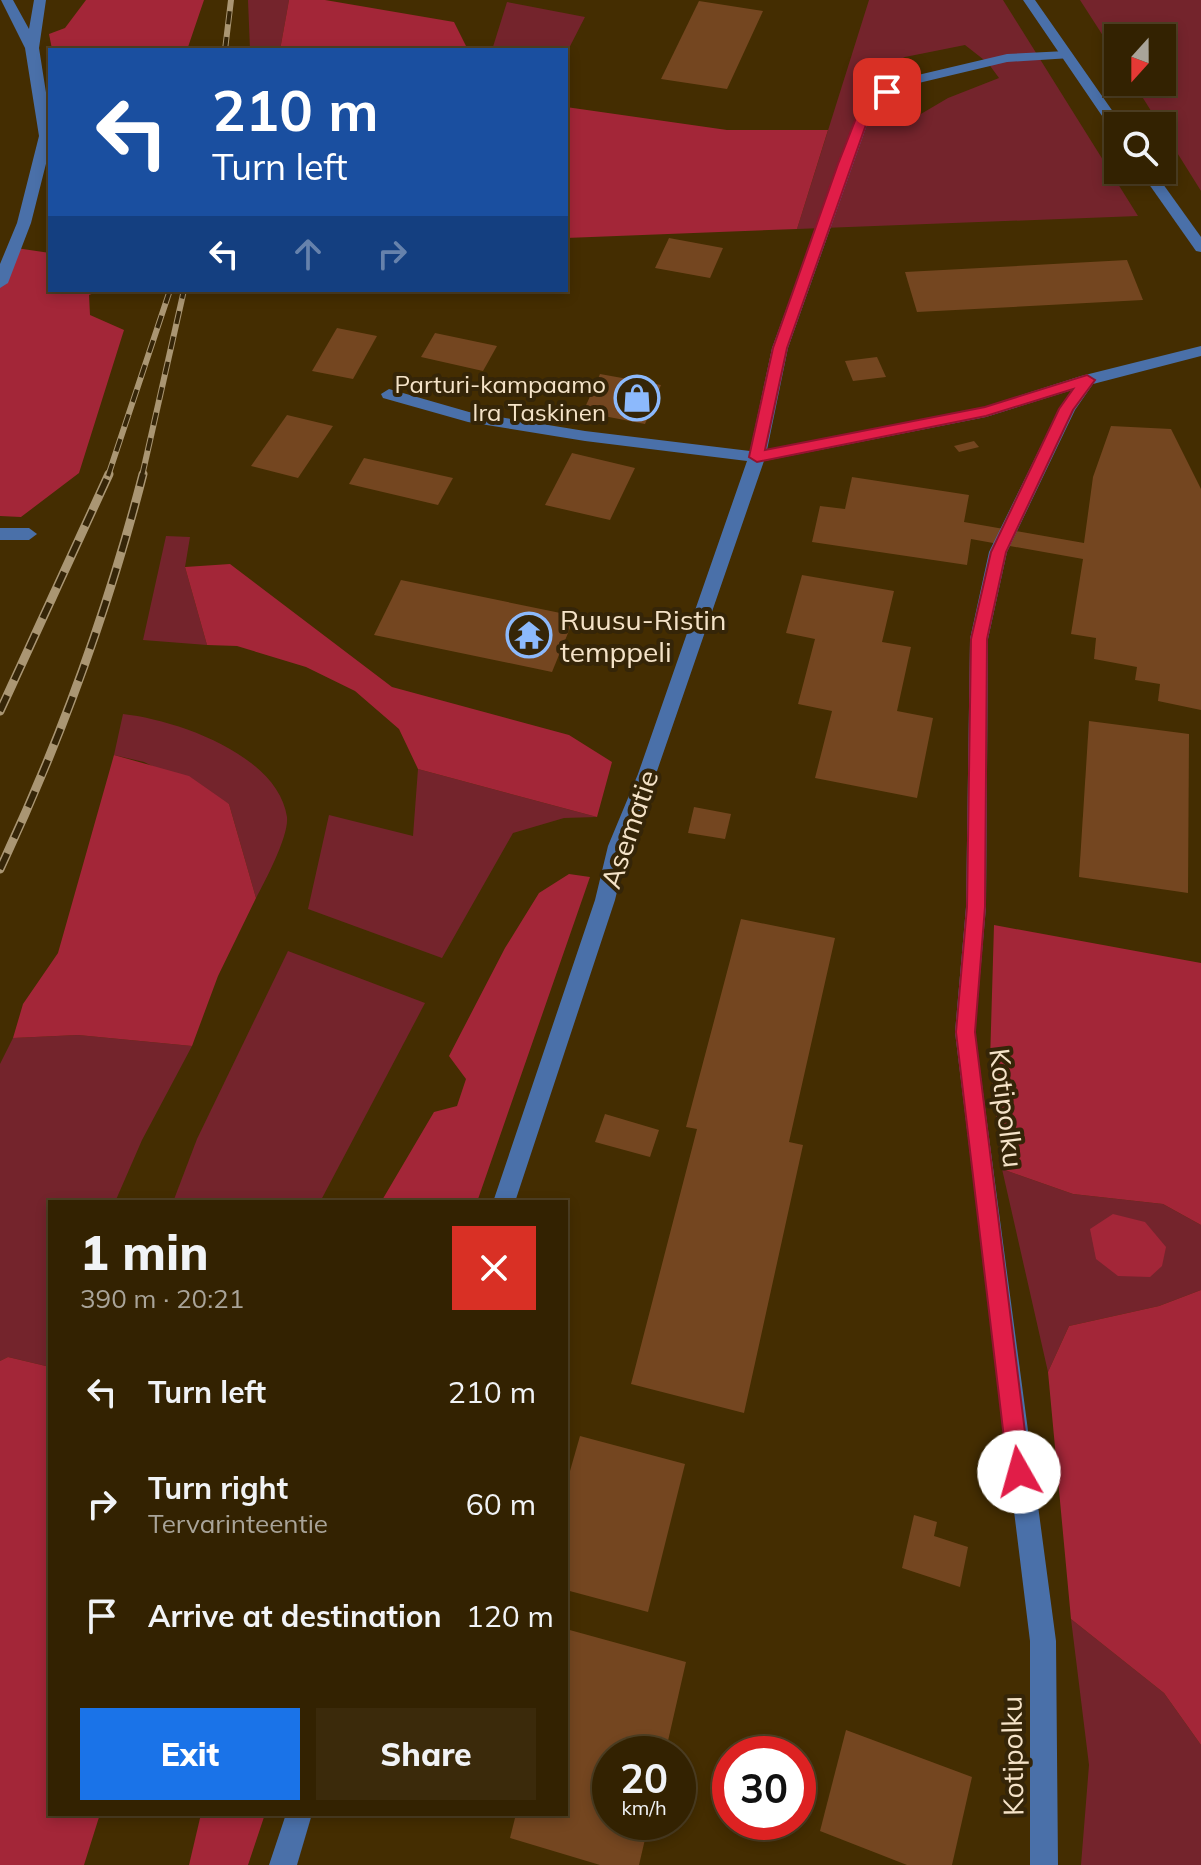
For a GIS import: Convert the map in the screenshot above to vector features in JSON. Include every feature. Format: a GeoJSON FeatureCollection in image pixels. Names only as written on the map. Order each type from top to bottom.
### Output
{"type":"FeatureCollection","features":[{"type":"Feature","properties":{"kind":"street"},"geometry":{"type":"LineString","coordinates":[[0,283],[24,223],[46,136],[32,48],[7,0]]}},
{"type":"Feature","properties":{"kind":"street"},"geometry":{"type":"LineString","coordinates":[[32,48],[40,0]]}},
{"type":"Feature","properties":{"kind":"street"},"geometry":{"type":"LineString","coordinates":[[1029,0],[1106,112]]}},
{"type":"Feature","properties":{"kind":"street","name":"Asematie"},"geometry":{"type":"LineString","coordinates":[[505,1200],[605,900],[618,846],[647,774],[711,581],[757,457],[780,348],[868,103],[901,83],[1007,58],[1066,55]]}},
{"type":"Feature","properties":{"kind":"street"},"geometry":{"type":"LineString","coordinates":[[1156,184],[1201,248]]}},
{"type":"Feature","properties":{"kind":"street"},"geometry":{"type":"LineString","coordinates":[[389,394],[468,417],[585,436],[757,457],[986,412],[1087,380],[1201,351]]}},
{"type":"Feature","properties":{"kind":"street","name":"Kotipolku"},"geometry":{"type":"LineString","coordinates":[[1044,1865],[1043,1641],[965,1032],[976,907],[979,639],[998,552],[1067,409],[1087,380]]}},
{"type":"Feature","properties":{"kind":"street"},"geometry":{"type":"LineString","coordinates":[[0,534],[29,534]]}},
{"type":"Feature","properties":{"kind":"street"},"geometry":{"type":"LineString","coordinates":[[283,1865],[298,1816]]}},
{"type":"Feature","properties":{"kind":"shaded area"},"geometry":{"type":"Polygon","coordinates":[[[86,0],[204,0],[188,48],[52,48],[49,34],[65,28],[86,0]]]}},
{"type":"Feature","properties":{"kind":"shaded area"},"geometry":{"type":"Polygon","coordinates":[[[248,0],[289,0],[280,48],[250,48],[248,0]]]}},
{"type":"Feature","properties":{"kind":"shaded area"},"geometry":{"type":"Polygon","coordinates":[[[289,0],[325,0],[454,22],[467,48],[280,48],[289,0]]]}},
{"type":"Feature","properties":{"kind":"shaded area"},"geometry":{"type":"Polygon","coordinates":[[[869,0],[1003,0],[1104,162],[1104,184],[1118,184],[1138,216],[797,229],[869,0]],[[965,45],[905,57],[886,66],[901,83],[869,103],[909,121],[948,98],[999,78],[988,63],[965,45]]]}},
{"type":"Feature","properties":{"kind":"shaded area"},"geometry":{"type":"Polygon","coordinates":[[[1080,0],[1201,0],[1201,191],[1176,151],[1176,112],[1152,112],[1142,96],[1176,96],[1176,24],[1104,24],[1104,37],[1080,0]]]}},
{"type":"Feature","properties":{"kind":"shaded area"},"geometry":{"type":"Polygon","coordinates":[[[507,2],[585,17],[568,50],[493,48],[507,2]]]}},
{"type":"Feature","properties":{"kind":"shaded area"},"geometry":{"type":"Polygon","coordinates":[[[568,107],[727,130],[828,130],[797,229],[568,238],[568,107]]]}},
{"type":"Feature","properties":{"kind":"shaded area"},"geometry":{"type":"Polygon","coordinates":[[[16,248],[48,253],[48,292],[97,292],[89,295],[90,315],[124,330],[79,473],[21,517],[0,516],[0,283],[16,248]]]}},
{"type":"Feature","properties":{"kind":"shaded area"},"geometry":{"type":"Polygon","coordinates":[[[166,536],[190,537],[185,567],[207,645],[143,640],[166,536]]]}},
{"type":"Feature","properties":{"kind":"shaded area"},"geometry":{"type":"Polygon","coordinates":[[[230,564],[392,687],[569,735],[612,762],[597,817],[418,769],[399,729],[355,691],[306,667],[237,646],[207,645],[185,567],[230,564]]]}},
{"type":"Feature","properties":{"kind":"shaded area"},"geometry":{"type":"Polygon","coordinates":[[[123,714],[170,724],[222,744],[265,776],[280,795],[287,825],[276,858],[256,898],[229,804],[144,762],[114,755],[123,714]]]}},
{"type":"Feature","properties":{"kind":"shaded area"},"geometry":{"type":"Polygon","coordinates":[[[114,755],[189,776],[229,804],[256,898],[218,976],[192,1046],[78,1035],[13,1038],[23,1004],[58,953],[114,755]]]}},
{"type":"Feature","properties":{"kind":"shaded area"},"geometry":{"type":"Polygon","coordinates":[[[418,769],[597,817],[564,818],[513,833],[442,958],[308,909],[329,815],[413,836],[418,769]]]}},
{"type":"Feature","properties":{"kind":"shaded area"},"geometry":{"type":"Polygon","coordinates":[[[569,874],[590,877],[478,1200],[382,1200],[434,1112],[457,1106],[466,1079],[449,1056],[505,948],[539,893],[569,874]]]}},
{"type":"Feature","properties":{"kind":"shaded area"},"geometry":{"type":"Polygon","coordinates":[[[994,925],[1201,963],[1201,1225],[1163,1204],[1073,1194],[1002,1169],[990,1062],[994,925]]]}},
{"type":"Feature","properties":{"kind":"shaded area"},"geometry":{"type":"Polygon","coordinates":[[[288,951],[425,1003],[321,1200],[174,1200],[197,1139],[288,951]]]}},
{"type":"Feature","properties":{"kind":"shaded area"},"geometry":{"type":"Polygon","coordinates":[[[78,1035],[192,1046],[142,1140],[116,1200],[48,1200],[48,1367],[8,1357],[0,1361],[0,1064],[13,1038],[78,1035]]]}},
{"type":"Feature","properties":{"kind":"shaded area"},"geometry":{"type":"Polygon","coordinates":[[[1002,1169],[1073,1194],[1163,1204],[1201,1225],[1201,1290],[1159,1306],[1069,1326],[1048,1372],[1002,1169]]]}},
{"type":"Feature","properties":{"kind":"shaded area"},"geometry":{"type":"Polygon","coordinates":[[[1113,1214],[1145,1222],[1166,1247],[1162,1266],[1150,1277],[1118,1276],[1096,1259],[1090,1229],[1113,1214]]]}},
{"type":"Feature","properties":{"kind":"shaded area"},"geometry":{"type":"Polygon","coordinates":[[[1201,1290],[1201,1745],[1164,1693],[1071,1619],[1048,1372],[1069,1326],[1159,1306],[1201,1290]]]}},
{"type":"Feature","properties":{"kind":"shaded area"},"geometry":{"type":"Polygon","coordinates":[[[8,1357],[48,1367],[48,1816],[99,1816],[84,1865],[0,1865],[0,1361],[8,1357]]]}},
{"type":"Feature","properties":{"kind":"shaded area"},"geometry":{"type":"Polygon","coordinates":[[[1071,1619],[1164,1693],[1201,1745],[1201,1865],[1081,1865],[1089,1765],[1071,1619]]]}},
{"type":"Feature","properties":{"kind":"shaded area"},"geometry":{"type":"Polygon","coordinates":[[[201,1816],[264,1816],[248,1865],[189,1865],[201,1816]]]}},
{"type":"Feature","properties":{"kind":"building"},"geometry":{"type":"Polygon","coordinates":[[[699,1],[763,11],[727,89],[661,79],[699,1]]]}},
{"type":"Feature","properties":{"kind":"building"},"geometry":{"type":"Polygon","coordinates":[[[669,238],[723,248],[710,278],[655,268],[669,238]]]}},
{"type":"Feature","properties":{"kind":"building"},"geometry":{"type":"Polygon","coordinates":[[[1127,260],[1143,300],[917,312],[905,272],[1127,260]]]}},
{"type":"Feature","properties":{"kind":"building"},"geometry":{"type":"Polygon","coordinates":[[[337,328],[377,336],[353,379],[312,371],[337,328]]]}},
{"type":"Feature","properties":{"kind":"building"},"geometry":{"type":"Polygon","coordinates":[[[435,333],[497,346],[483,371],[421,357],[435,333]]]}},
{"type":"Feature","properties":{"kind":"building"},"geometry":{"type":"Polygon","coordinates":[[[877,357],[886,377],[853,381],[845,361],[877,357]]]}},
{"type":"Feature","properties":{"kind":"building"},"geometry":{"type":"Polygon","coordinates":[[[600,374],[661,385],[645,424],[583,412],[600,374]]]}},
{"type":"Feature","properties":{"kind":"building"},"geometry":{"type":"Polygon","coordinates":[[[287,415],[333,426],[298,478],[251,466],[287,415]]]}},
{"type":"Feature","properties":{"kind":"building"},"geometry":{"type":"Polygon","coordinates":[[[1111,426],[1171,429],[1201,489],[1201,710],[1158,701],[1160,684],[1135,680],[1137,667],[1094,659],[1096,638],[1071,634],[1083,559],[971,539],[967,565],[812,542],[820,506],[845,509],[852,477],[969,495],[964,522],[1084,543],[1093,477],[1111,426]]]}},
{"type":"Feature","properties":{"kind":"building"},"geometry":{"type":"Polygon","coordinates":[[[974,441],[979,447],[959,452],[954,446],[974,441]]]}},
{"type":"Feature","properties":{"kind":"building"},"geometry":{"type":"Polygon","coordinates":[[[572,453],[635,468],[610,520],[545,505],[572,453]]]}},
{"type":"Feature","properties":{"kind":"building"},"geometry":{"type":"Polygon","coordinates":[[[364,458],[453,478],[438,505],[349,484],[364,458]]]}},
{"type":"Feature","properties":{"kind":"building"},"geometry":{"type":"Polygon","coordinates":[[[802,575],[894,591],[882,642],[911,647],[897,711],[933,718],[917,798],[815,778],[832,711],[798,704],[815,639],[786,633],[802,575]]]}},
{"type":"Feature","properties":{"kind":"building"},"geometry":{"type":"Polygon","coordinates":[[[401,580],[575,616],[552,672],[374,635],[401,580]]]}},
{"type":"Feature","properties":{"kind":"building"},"geometry":{"type":"Polygon","coordinates":[[[1089,721],[1189,734],[1188,893],[1079,877],[1089,721]]]}},
{"type":"Feature","properties":{"kind":"building"},"geometry":{"type":"Polygon","coordinates":[[[694,807],[731,814],[725,839],[688,833],[694,807]]]}},
{"type":"Feature","properties":{"kind":"building"},"geometry":{"type":"Polygon","coordinates":[[[741,919],[835,938],[789,1142],[803,1145],[744,1413],[631,1384],[697,1129],[686,1127],[741,919]]]}},
{"type":"Feature","properties":{"kind":"building"},"geometry":{"type":"Polygon","coordinates":[[[605,1114],[659,1130],[650,1157],[595,1142],[605,1114]]]}},
{"type":"Feature","properties":{"kind":"building"},"geometry":{"type":"Polygon","coordinates":[[[580,1436],[685,1464],[648,1612],[568,1591],[568,1478],[580,1436]]]}},
{"type":"Feature","properties":{"kind":"building"},"geometry":{"type":"Polygon","coordinates":[[[914,1515],[937,1522],[934,1536],[968,1547],[960,1587],[902,1568],[914,1515]]]}},
{"type":"Feature","properties":{"kind":"building"},"geometry":{"type":"Polygon","coordinates":[[[568,1630],[686,1662],[669,1736],[592,1736],[592,1840],[645,1840],[639,1865],[600,1865],[510,1838],[516,1816],[568,1816],[568,1630]]]}},
{"type":"Feature","properties":{"kind":"building"},"geometry":{"type":"Polygon","coordinates":[[[846,1730],[972,1777],[952,1865],[907,1865],[820,1831],[846,1730]]]}},
{"type":"Feature","properties":{"kind":"railway"},"geometry":{"type":"LineString","coordinates":[[225,48],[231,0]]}},
{"type":"Feature","properties":{"kind":"railway"},"geometry":{"type":"LineString","coordinates":[[108,476],[169,292]]}},
{"type":"Feature","properties":{"kind":"railway"},"geometry":{"type":"LineString","coordinates":[[142,476],[184,292]]}},
{"type":"Feature","properties":{"kind":"railway"},"geometry":{"type":"LineString","coordinates":[[0,711],[109,474]]}},
{"type":"Feature","properties":{"kind":"railway"},"geometry":{"type":"LineString","coordinates":[[0,869],[43,773],[81,675],[143,474]]}},
{"type":"Feature","properties":{"kind":"place","name":"Parturi-kampaamo Ira Taskinen"},"geometry":{"type":"Point","coordinates":[637,398]}},
{"type":"Feature","properties":{"kind":"place","name":"Ruusu-Ristin temppeli"},"geometry":{"type":"Point","coordinates":[529,635]}},
{"type":"Feature","properties":{"kind":"route"},"geometry":{"type":"LineString","coordinates":[[887,92],[868,103],[844,164],[780,348],[757,457],[986,412],[1087,380],[1067,409],[998,552],[979,639],[976,907],[965,1032],[1019,1472]]}}]}
